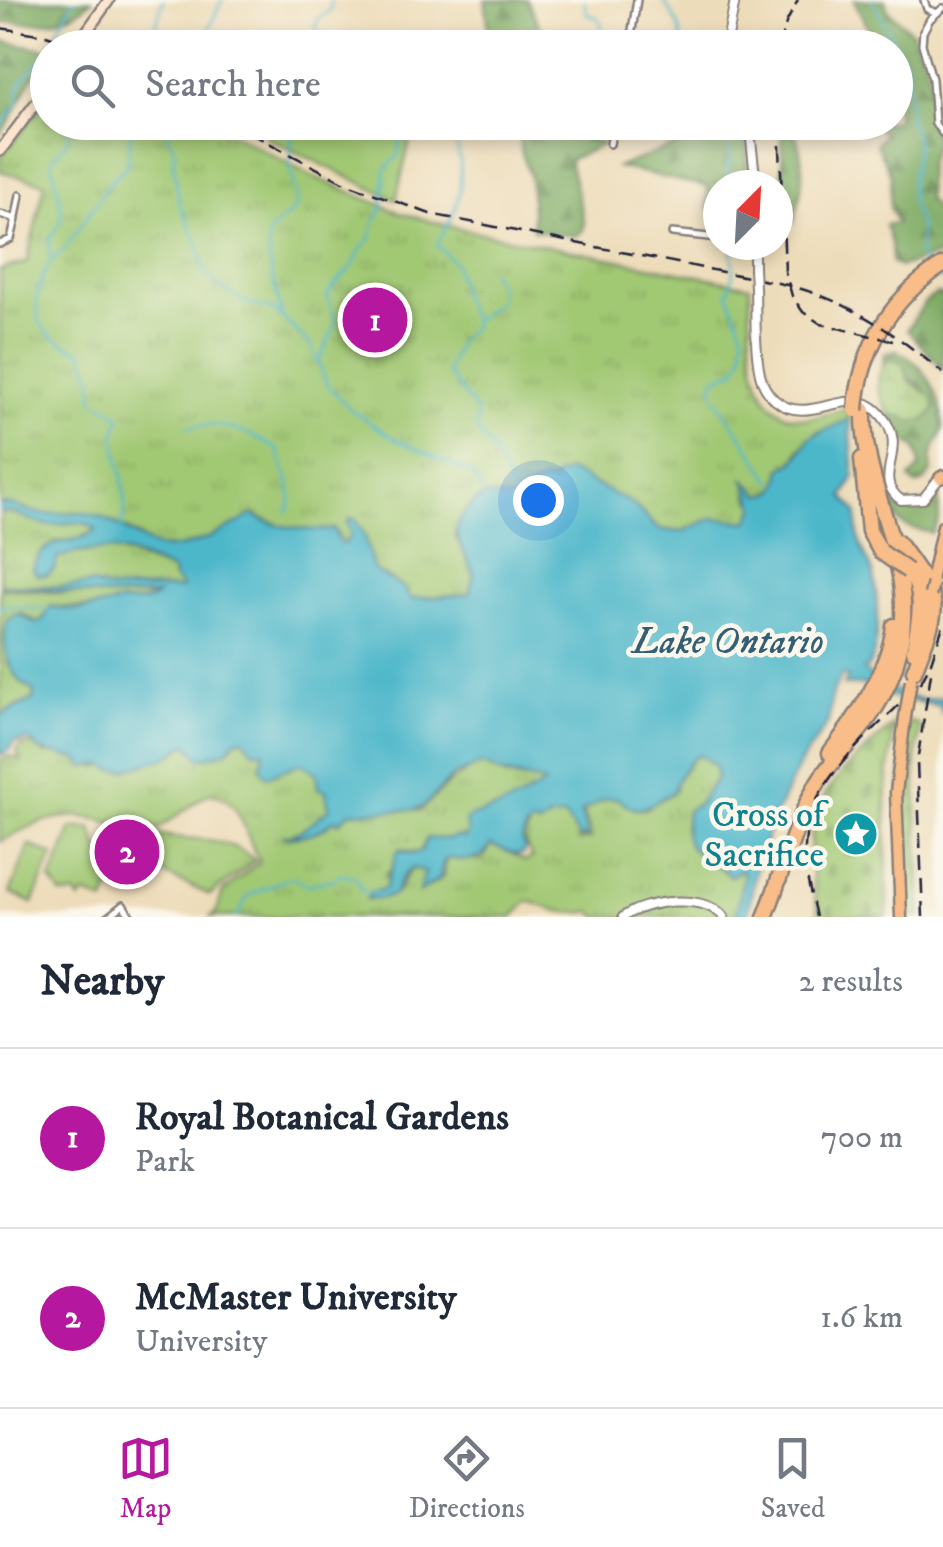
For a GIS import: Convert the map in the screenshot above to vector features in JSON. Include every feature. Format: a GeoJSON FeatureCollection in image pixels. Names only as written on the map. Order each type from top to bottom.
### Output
{"type":"FeatureCollection","features":[{"type":"Feature","properties":{"kind":"highway"},"geometry":{"type":"LineString","coordinates":[[913,671],[921,598],[908,570],[881,552],[868,526],[861,404],[864,364],[882,323],[916,284],[943,264]]}},
{"type":"Feature","properties":{"kind":"highway"},"geometry":{"type":"LineString","coordinates":[[766,917],[808,802],[874,699],[902,636],[903,593],[865,439],[861,404],[870,370],[891,322],[910,299],[943,273]]}},
{"type":"Feature","properties":{"kind":"highway"},"geometry":{"type":"LineString","coordinates":[[862,459],[896,593],[886,676]]}},
{"type":"Feature","properties":{"kind":"highway"},"geometry":{"type":"LineString","coordinates":[[877,487],[896,541],[929,584],[934,597],[934,614],[913,671]]}},
{"type":"Feature","properties":{"kind":"highway"},"geometry":{"type":"LineString","coordinates":[[757,917],[806,790],[874,699]]}},
{"type":"Feature","properties":{"kind":"main road"},"geometry":{"type":"LineString","coordinates":[[88,30],[109,0]]}},
{"type":"Feature","properties":{"kind":"main road"},"geometry":{"type":"LineString","coordinates":[[0,151],[30,110]]}},
{"type":"Feature","properties":{"kind":"main road"},"geometry":{"type":"LineString","coordinates":[[901,917],[896,793],[913,671],[943,526]]}},
{"type":"Feature","properties":{"kind":"main road"},"geometry":{"type":"LineString","coordinates":[[930,588],[943,536]]}},
{"type":"Feature","properties":{"kind":"street"},"geometry":{"type":"LineString","coordinates":[[632,30],[637,0]]}},
{"type":"Feature","properties":{"kind":"street"},"geometry":{"type":"LineString","coordinates":[[729,30],[735,0]]}},
{"type":"Feature","properties":{"kind":"street"},"geometry":{"type":"LineString","coordinates":[[924,0],[928,9],[936,12]]}},
{"type":"Feature","properties":{"kind":"street"},"geometry":{"type":"LineString","coordinates":[[943,8],[923,32],[922,44],[932,79],[936,124],[943,134]]}},
{"type":"Feature","properties":{"kind":"street"},"geometry":{"type":"LineString","coordinates":[[610,144],[611,140]]}},
{"type":"Feature","properties":{"kind":"street"},"geometry":{"type":"LineString","coordinates":[[751,140],[754,170]]}},
{"type":"Feature","properties":{"kind":"street"},"geometry":{"type":"LineString","coordinates":[[14,226],[20,195]]}},
{"type":"Feature","properties":{"kind":"street"},"geometry":{"type":"LineString","coordinates":[[0,214],[16,219],[10,238],[0,244]]}},
{"type":"Feature","properties":{"kind":"street"},"geometry":{"type":"LineString","coordinates":[[672,233],[703,236]]}},
{"type":"Feature","properties":{"kind":"street"},"geometry":{"type":"LineString","coordinates":[[754,260],[760,374],[772,398],[796,411],[855,400],[877,410],[894,434],[887,480],[891,491],[901,500],[923,499],[942,476]]}},
{"type":"Feature","properties":{"kind":"street"},"geometry":{"type":"LineString","coordinates":[[623,917],[642,906],[662,902],[707,907],[718,903],[722,914]]}},
{"type":"Feature","properties":{"kind":"street"},"geometry":{"type":"LineString","coordinates":[[108,917],[120,905],[132,917]]}},
{"type":"Feature","properties":{"kind":"green space"},"geometry":{"type":"Polygon","coordinates":[[[0,0],[92,0],[60,19],[25,23],[0,22],[0,0]]]}},
{"type":"Feature","properties":{"kind":"green space"},"geometry":{"type":"Polygon","coordinates":[[[485,0],[527,0],[541,30],[489,30],[485,0]]]}},
{"type":"Feature","properties":{"kind":"green space"},"geometry":{"type":"Polygon","coordinates":[[[854,0],[885,0],[887,9],[910,30],[869,30],[854,0]]]}},
{"type":"Feature","properties":{"kind":"green space"},"geometry":{"type":"Polygon","coordinates":[[[913,34],[929,72],[936,139],[928,163],[927,198],[943,220],[943,254],[900,267],[892,263],[885,225],[897,223],[890,208],[891,175],[876,144],[879,140],[913,140],[913,34]]]}},
{"type":"Feature","properties":{"kind":"green space"},"geometry":{"type":"Polygon","coordinates":[[[0,41],[30,46],[30,82],[0,134],[0,41]]]}},
{"type":"Feature","properties":{"kind":"green space"},"geometry":{"type":"Polygon","coordinates":[[[30,121],[30,140],[244,140],[310,175],[400,213],[461,229],[750,286],[755,370],[772,406],[788,416],[810,418],[848,408],[850,420],[818,431],[800,449],[795,461],[782,468],[779,483],[772,491],[762,496],[747,482],[756,507],[748,522],[713,518],[681,532],[658,529],[633,504],[569,471],[556,476],[555,481],[531,486],[511,499],[484,495],[463,515],[455,534],[474,575],[469,594],[410,599],[395,582],[373,569],[367,546],[351,534],[345,544],[339,542],[337,532],[287,528],[253,515],[204,540],[163,547],[90,514],[42,515],[0,505],[0,270],[27,262],[45,183],[0,171],[0,159],[30,121]]]}},
{"type":"Feature","properties":{"kind":"green space"},"geometry":{"type":"Polygon","coordinates":[[[271,140],[410,140],[396,200],[271,140]]]}},
{"type":"Feature","properties":{"kind":"green space"},"geometry":{"type":"Polygon","coordinates":[[[520,140],[595,140],[604,144],[569,160],[584,222],[583,230],[576,236],[533,230],[530,177],[520,140]]]}},
{"type":"Feature","properties":{"kind":"green space"},"geometry":{"type":"Polygon","coordinates":[[[691,140],[746,140],[747,170],[703,170],[703,186],[617,167],[691,140]]]}},
{"type":"Feature","properties":{"kind":"green space"},"geometry":{"type":"Polygon","coordinates":[[[782,140],[798,142],[802,164],[793,222],[793,170],[782,170],[782,140]]]}},
{"type":"Feature","properties":{"kind":"green space"},"geometry":{"type":"Polygon","coordinates":[[[936,294],[943,295],[943,369],[907,330],[925,302],[936,294]]]}},
{"type":"Feature","properties":{"kind":"green space"},"geometry":{"type":"Polygon","coordinates":[[[896,351],[923,372],[936,392],[942,415],[942,433],[933,450],[932,471],[924,482],[916,485],[910,479],[920,467],[916,448],[902,439],[892,418],[936,406],[899,370],[886,361],[883,366],[884,354],[896,351]]]}},
{"type":"Feature","properties":{"kind":"green space"},"geometry":{"type":"Polygon","coordinates":[[[889,359],[903,364],[909,381],[933,397],[935,410],[925,420],[910,422],[904,417],[890,416],[878,380],[889,359]]]}},
{"type":"Feature","properties":{"kind":"green space"},"geometry":{"type":"Polygon","coordinates":[[[938,496],[939,519],[932,533],[902,524],[891,509],[894,505],[912,507],[938,496]]]}},
{"type":"Feature","properties":{"kind":"green space"},"geometry":{"type":"Polygon","coordinates":[[[11,511],[83,523],[97,530],[78,539],[54,542],[47,575],[58,557],[111,548],[174,571],[183,588],[111,590],[92,584],[0,585],[0,513],[11,511]]]}},
{"type":"Feature","properties":{"kind":"green space"},"geometry":{"type":"Polygon","coordinates":[[[0,588],[58,593],[161,593],[109,606],[51,606],[38,622],[21,613],[9,618],[7,623],[37,698],[0,714],[0,588]]]}},
{"type":"Feature","properties":{"kind":"green space"},"geometry":{"type":"Polygon","coordinates":[[[909,722],[920,725],[915,766],[921,917],[906,917],[901,780],[909,722]]]}},
{"type":"Feature","properties":{"kind":"green space"},"geometry":{"type":"Polygon","coordinates":[[[894,724],[886,797],[887,917],[819,917],[811,850],[819,806],[846,769],[894,724]]]}},
{"type":"Feature","properties":{"kind":"green space"},"geometry":{"type":"Polygon","coordinates":[[[245,737],[266,749],[269,776],[306,763],[322,778],[331,807],[317,823],[293,836],[324,828],[338,816],[341,821],[352,810],[420,811],[451,781],[478,765],[485,764],[506,776],[547,781],[549,784],[514,804],[484,813],[465,840],[461,837],[416,853],[400,849],[385,876],[391,877],[387,887],[377,892],[379,897],[397,892],[416,866],[427,871],[423,890],[443,877],[446,860],[482,860],[493,843],[525,861],[532,858],[524,840],[529,826],[552,816],[564,815],[578,829],[579,841],[592,838],[583,811],[608,797],[620,796],[636,809],[645,809],[675,791],[675,781],[695,756],[706,756],[715,766],[717,777],[700,802],[687,811],[684,828],[710,860],[730,876],[742,870],[744,873],[736,917],[598,917],[591,911],[568,912],[528,901],[513,917],[211,917],[223,891],[260,861],[236,810],[221,796],[209,793],[158,829],[122,819],[112,823],[68,817],[41,822],[0,842],[0,760],[9,756],[21,760],[17,751],[20,745],[35,745],[46,755],[53,750],[100,768],[106,763],[136,765],[168,756],[189,742],[203,756],[208,755],[229,749],[245,737]]]}},
{"type":"Feature","properties":{"kind":"green space"},"geometry":{"type":"Polygon","coordinates":[[[72,828],[91,828],[101,853],[121,861],[105,902],[85,894],[80,900],[76,895],[62,895],[51,880],[72,828]]]}},
{"type":"Feature","properties":{"kind":"green space"},"geometry":{"type":"Polygon","coordinates":[[[146,829],[226,844],[255,860],[210,895],[138,862],[146,829]]]}},
{"type":"Feature","properties":{"kind":"green space"},"geometry":{"type":"Polygon","coordinates":[[[29,845],[53,855],[33,903],[10,893],[29,845]]]}},
{"type":"Feature","properties":{"kind":"water","name":"Lake Ontario"},"geometry":{"type":"Polygon","coordinates":[[[847,420],[854,478],[843,497],[857,511],[859,539],[873,572],[876,595],[874,653],[864,670],[912,698],[943,696],[943,715],[940,706],[884,695],[869,685],[844,685],[848,677],[842,675],[832,695],[828,723],[799,765],[775,815],[757,863],[747,917],[736,917],[744,873],[741,870],[730,876],[695,851],[686,838],[687,811],[700,802],[717,777],[715,766],[700,755],[683,770],[673,792],[651,805],[639,809],[618,798],[605,799],[581,812],[588,837],[580,838],[565,817],[550,818],[539,826],[532,824],[526,828],[523,854],[491,845],[473,859],[449,858],[443,862],[440,878],[419,892],[425,872],[413,868],[394,894],[367,899],[370,892],[385,889],[398,850],[413,854],[421,851],[427,838],[465,838],[465,821],[470,817],[509,804],[545,783],[482,764],[454,775],[424,806],[413,810],[350,812],[338,823],[335,819],[317,831],[282,836],[302,830],[329,809],[326,791],[318,788],[316,773],[301,763],[267,777],[261,769],[264,751],[254,751],[243,738],[234,741],[227,751],[200,758],[187,744],[166,758],[125,770],[103,765],[84,767],[77,759],[38,750],[30,740],[14,742],[0,755],[0,715],[34,699],[33,690],[17,678],[8,660],[7,620],[19,614],[35,623],[42,621],[51,606],[84,609],[143,602],[158,595],[115,597],[0,585],[92,584],[111,590],[182,588],[173,571],[117,550],[58,557],[55,568],[47,575],[37,575],[33,569],[45,549],[96,530],[79,523],[42,524],[13,513],[0,513],[0,505],[39,513],[92,514],[161,548],[196,542],[253,514],[292,528],[334,529],[339,542],[345,544],[351,534],[349,519],[355,519],[365,536],[373,569],[405,589],[410,599],[469,594],[474,575],[456,532],[457,524],[484,495],[511,499],[525,488],[541,481],[555,481],[555,476],[569,471],[633,504],[658,529],[681,532],[713,518],[748,522],[756,507],[744,478],[760,495],[775,491],[782,468],[795,461],[810,437],[847,420]]]}},
{"type":"Feature","properties":{"kind":"waterway"},"geometry":{"type":"LineString","coordinates":[[58,30],[74,0]]}},
{"type":"Feature","properties":{"kind":"waterway"},"geometry":{"type":"LineString","coordinates":[[155,30],[163,0]]}},
{"type":"Feature","properties":{"kind":"waterway"},"geometry":{"type":"LineString","coordinates":[[208,30],[222,0]]}},
{"type":"Feature","properties":{"kind":"waterway"},"geometry":{"type":"LineString","coordinates":[[317,30],[318,19],[330,11],[331,0]]}},
{"type":"Feature","properties":{"kind":"waterway"},"geometry":{"type":"LineString","coordinates":[[584,0],[587,14],[597,18],[601,30]]}},
{"type":"Feature","properties":{"kind":"waterway"},"geometry":{"type":"LineString","coordinates":[[663,0],[680,30]]}},
{"type":"Feature","properties":{"kind":"waterway"},"geometry":{"type":"LineString","coordinates":[[872,0],[888,30]]}},
{"type":"Feature","properties":{"kind":"waterway"},"geometry":{"type":"LineString","coordinates":[[0,129],[19,101],[20,85],[30,73]]}},
{"type":"Feature","properties":{"kind":"waterway"},"geometry":{"type":"LineString","coordinates":[[913,130],[917,142],[911,200],[920,226],[919,256],[930,270]]}},
{"type":"Feature","properties":{"kind":"waterway"},"geometry":{"type":"LineString","coordinates":[[50,259],[49,238],[61,211],[52,160],[67,140]]}},
{"type":"Feature","properties":{"kind":"waterway"},"geometry":{"type":"LineString","coordinates":[[121,529],[125,495],[115,436],[120,416],[93,399],[93,380],[82,352],[46,331],[40,322],[37,299],[43,276],[55,257],[127,165],[130,140]]}},
{"type":"Feature","properties":{"kind":"waterway"},"geometry":{"type":"LineString","coordinates":[[170,140],[175,151],[173,162],[180,205]]}},
{"type":"Feature","properties":{"kind":"waterway"},"geometry":{"type":"LineString","coordinates":[[292,140],[290,166],[297,202],[294,210]]}},
{"type":"Feature","properties":{"kind":"waterway"},"geometry":{"type":"LineString","coordinates":[[375,221],[383,207],[385,170],[398,156],[400,140]]}},
{"type":"Feature","properties":{"kind":"waterway"},"geometry":{"type":"LineString","coordinates":[[440,238],[459,193],[461,173],[456,140]]}},
{"type":"Feature","properties":{"kind":"waterway"},"geometry":{"type":"LineString","coordinates":[[728,140],[728,170]]}},
{"type":"Feature","properties":{"kind":"waterway"},"geometry":{"type":"LineString","coordinates":[[181,208],[199,246],[204,269],[217,286],[248,303],[274,310],[311,346],[327,384],[349,408],[393,438],[472,474],[484,495]]}},
{"type":"Feature","properties":{"kind":"waterway"},"geometry":{"type":"LineString","coordinates":[[282,317],[270,264],[269,232],[293,211]]}},
{"type":"Feature","properties":{"kind":"waterway"},"geometry":{"type":"LineString","coordinates":[[319,361],[336,323],[327,295],[370,240],[374,223]]}},
{"type":"Feature","properties":{"kind":"waterway"},"geometry":{"type":"LineString","coordinates":[[439,241],[437,245],[455,264],[462,297],[472,319]]}},
{"type":"Feature","properties":{"kind":"waterway"},"geometry":{"type":"LineString","coordinates":[[713,393],[714,379],[736,369],[743,355],[744,334],[728,293],[733,260]]}},
{"type":"Feature","properties":{"kind":"waterway"},"geometry":{"type":"LineString","coordinates":[[491,271],[499,287],[498,302],[473,321],[472,328],[460,338],[447,372],[477,412],[477,430],[496,456],[514,495]]}},
{"type":"Feature","properties":{"kind":"waterway"},"geometry":{"type":"LineString","coordinates":[[936,275],[943,281]]}},
{"type":"Feature","properties":{"kind":"waterway"},"geometry":{"type":"LineString","coordinates":[[715,397],[773,483]]}},
{"type":"Feature","properties":{"kind":"waterway"},"geometry":{"type":"LineString","coordinates":[[187,427],[211,425],[234,429],[278,450],[290,490],[287,512]]}},
{"type":"Feature","properties":{"kind":"waterway"},"geometry":{"type":"LineString","coordinates":[[0,609],[2,605],[50,610]]}},
{"type":"Feature","properties":{"kind":"waterway"},"geometry":{"type":"LineString","coordinates":[[237,917],[248,896],[286,879],[294,878],[308,885],[341,874],[356,877],[368,895]]}},
{"type":"Feature","properties":{"kind":"railway"},"geometry":{"type":"LineString","coordinates":[[784,30],[798,0]]}},
{"type":"Feature","properties":{"kind":"railway"},"geometry":{"type":"LineString","coordinates":[[0,28],[30,33]]}},
{"type":"Feature","properties":{"kind":"railway"},"geometry":{"type":"LineString","coordinates":[[263,140],[345,183],[430,214],[802,289],[846,307],[886,330],[943,373]]}},
{"type":"Feature","properties":{"kind":"railway"},"geometry":{"type":"LineString","coordinates":[[780,140],[785,271],[792,296],[803,312],[821,324],[893,341]]}},
{"type":"Feature","properties":{"kind":"railway"},"geometry":{"type":"LineString","coordinates":[[816,917],[805,856],[807,828],[816,803],[846,759],[922,680],[943,626]]}},
{"type":"Feature","properties":{"kind":"railway"},"geometry":{"type":"LineString","coordinates":[[923,917],[917,762],[931,673]]}},
{"type":"Feature","properties":{"kind":"place","name":"Royal Botanical Gardens"},"geometry":{"type":"Point","coordinates":[375,320]}},
{"type":"Feature","properties":{"kind":"place","name":"Cross of Sacrifice"},"geometry":{"type":"Point","coordinates":[856,834]}},
{"type":"Feature","properties":{"kind":"place","name":"McMaster University"},"geometry":{"type":"Point","coordinates":[127,852]}}]}
